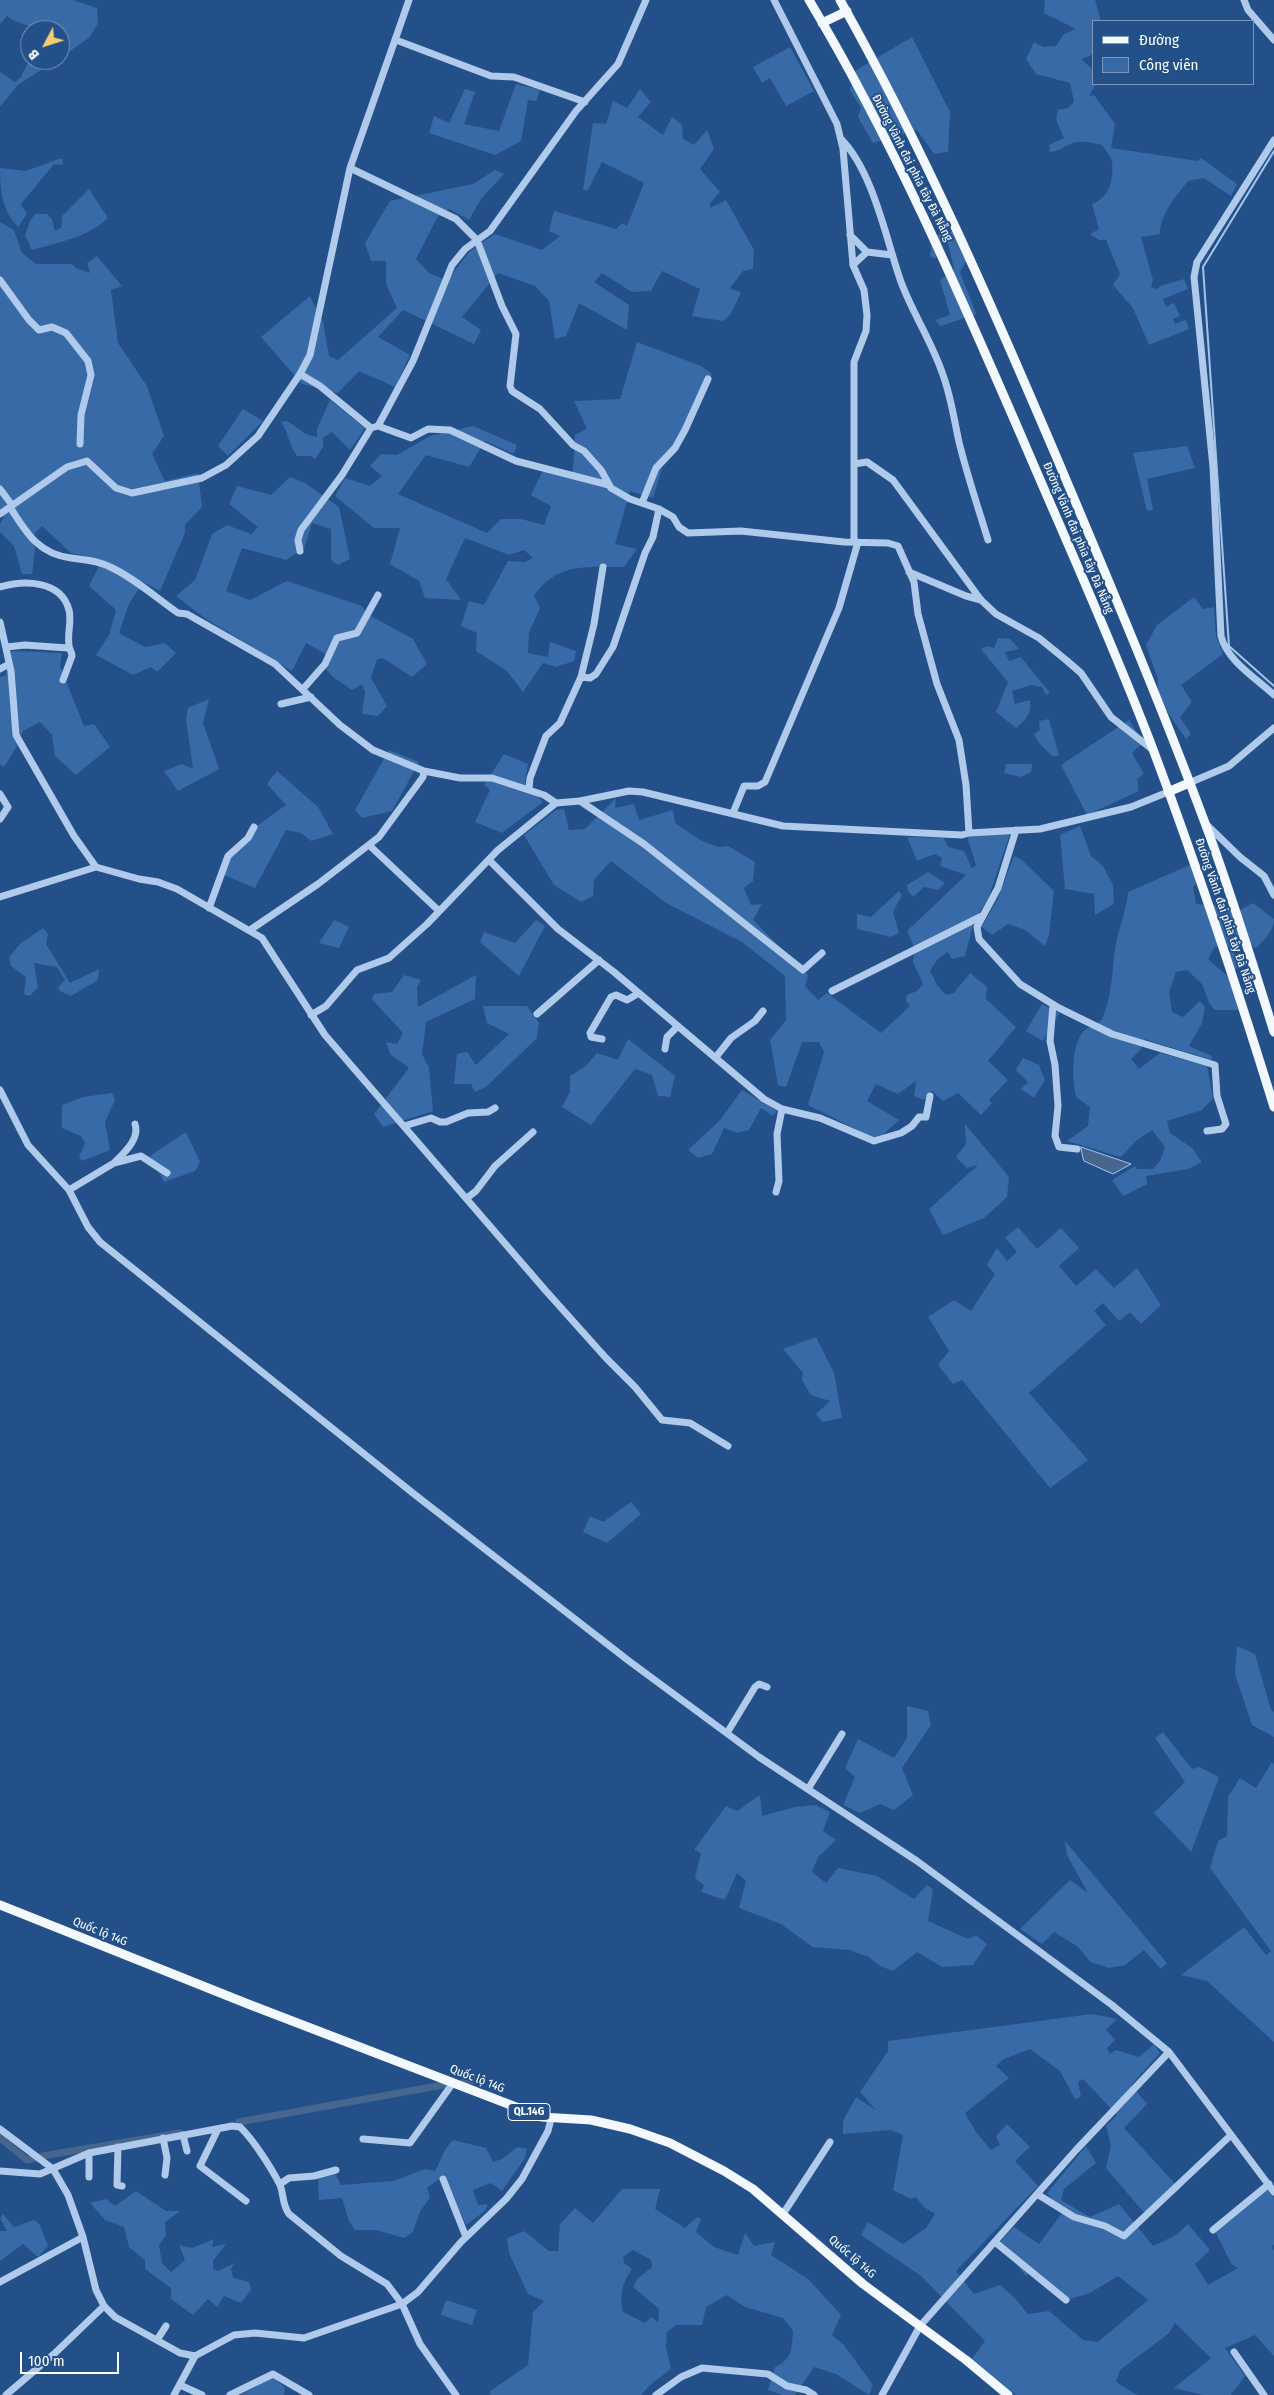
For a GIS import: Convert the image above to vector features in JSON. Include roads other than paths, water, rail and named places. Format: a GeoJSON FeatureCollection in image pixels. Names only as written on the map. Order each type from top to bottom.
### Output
{"type":"FeatureCollection","features":[{"type":"Feature","properties":{"kind":"main road","name":"Đường Vành đai phía tây Đà Nẵng"},"geometry":{"type":"LineString","coordinates":[[808,0],[822,22],[919,205],[1099,616],[1153,750],[1217,925],[1274,1107]]}},
{"type":"Feature","properties":{"kind":"main road","name":"Đường Vành đai phía tây Đà Nẵng"},"geometry":{"type":"LineString","coordinates":[[840,0],[938,188],[1007,341],[1117,599],[1205,823],[1239,919],[1274,1032]]}},
{"type":"Feature","properties":{"kind":"main road"},"geometry":{"type":"LineString","coordinates":[[822,22],[847,12]]}},
{"type":"Feature","properties":{"kind":"main road"},"geometry":{"type":"LineString","coordinates":[[1168,792],[1189,783]]}},
{"type":"Feature","properties":{"kind":"main road","name":"Quốc lộ 14G"},"geometry":{"type":"LineString","coordinates":[[0,1905],[453,2084],[551,2119],[591,2120],[630,2129],[670,2143],[724,2171],[752,2189],[862,2284],[966,2360],[1008,2395]]}},
{"type":"Feature","properties":{"kind":"street"},"geometry":{"type":"LineString","coordinates":[[0,514],[68,467],[87,462],[116,488],[132,493],[202,478],[226,465],[258,436],[300,374],[310,355],[350,168],[409,0]]}},
{"type":"Feature","properties":{"kind":"street"},"geometry":{"type":"LineString","coordinates":[[300,551],[301,530],[342,475],[374,427],[413,361],[452,265],[465,249],[490,231],[585,102],[618,64],[646,0]]}},
{"type":"Feature","properties":{"kind":"street"},"geometry":{"type":"LineString","coordinates":[[733,813],[744,786],[758,786],[765,782],[839,608],[856,542],[854,362],[866,330],[867,315],[864,290],[853,265],[844,149],[837,124],[774,0]]}},
{"type":"Feature","properties":{"kind":"street"},"geometry":{"type":"LineString","coordinates":[[1244,0],[1248,10],[1274,40]]}},
{"type":"Feature","properties":{"kind":"street"},"geometry":{"type":"LineString","coordinates":[[396,40],[491,76],[514,77],[585,102]]}},
{"type":"Feature","properties":{"kind":"street"},"geometry":{"type":"LineString","coordinates":[[841,138],[852,150],[864,177],[880,215],[912,310],[929,338],[943,375],[959,441],[988,540]]}},
{"type":"Feature","properties":{"kind":"street"},"geometry":{"type":"LineString","coordinates":[[1274,140],[1197,262],[1194,277],[1213,468],[1221,636],[1226,649],[1236,660],[1274,694]]}},
{"type":"Feature","properties":{"kind":"street"},"geometry":{"type":"LineString","coordinates":[[350,168],[456,219],[477,240],[502,306],[516,334],[510,386],[512,391],[540,409],[573,445],[584,451],[601,470],[609,485]]}},
{"type":"Feature","properties":{"kind":"street"},"geometry":{"type":"LineString","coordinates":[[850,234],[867,252],[892,255]]}},
{"type":"Feature","properties":{"kind":"street"},"geometry":{"type":"LineString","coordinates":[[853,265],[867,252]]}},
{"type":"Feature","properties":{"kind":"street"},"geometry":{"type":"LineString","coordinates":[[0,280],[29,320],[39,330],[52,327],[66,333],[88,361],[91,375],[81,415],[80,444]]}},
{"type":"Feature","properties":{"kind":"street"},"geometry":{"type":"LineString","coordinates":[[300,374],[320,386],[374,427],[411,438],[428,429],[450,430],[516,461],[609,485],[624,496],[659,509],[673,517],[679,527],[688,533],[741,531],[844,542],[888,543],[898,546],[914,582],[918,614],[937,684],[959,740],[966,785],[969,833]]}},
{"type":"Feature","properties":{"kind":"street"},"geometry":{"type":"LineString","coordinates":[[642,503],[656,468],[675,448],[708,379]]}},
{"type":"Feature","properties":{"kind":"street"},"geometry":{"type":"LineString","coordinates":[[854,464],[867,462],[893,480],[981,600],[996,614],[1039,638],[1081,673],[1111,717],[1153,750]]}},
{"type":"Feature","properties":{"kind":"street"},"geometry":{"type":"LineString","coordinates":[[0,489],[30,538],[43,549],[63,557],[96,562],[111,567],[178,613],[187,614],[275,664],[340,725],[373,750],[424,772],[460,778],[492,778],[529,789],[544,795],[556,803],[580,802],[629,791],[643,792],[783,826],[962,835],[1040,829],[1131,807],[1168,792]]}},
{"type":"Feature","properties":{"kind":"street"},"geometry":{"type":"LineString","coordinates":[[581,677],[590,678],[596,674],[614,647],[645,552],[653,537],[659,509]]}},
{"type":"Feature","properties":{"kind":"street"},"geometry":{"type":"LineString","coordinates":[[529,789],[530,778],[546,736],[560,723],[581,677],[594,624],[603,567]]}},
{"type":"Feature","properties":{"kind":"street"},"geometry":{"type":"LineString","coordinates":[[909,572],[966,596],[981,600]]}},
{"type":"Feature","properties":{"kind":"street"},"geometry":{"type":"LineString","coordinates":[[0,587],[16,582],[50,586],[62,595],[70,611],[68,648],[72,656],[63,680]]}},
{"type":"Feature","properties":{"kind":"street"},"geometry":{"type":"LineString","coordinates":[[303,689],[325,664],[336,638],[357,633],[378,596]]}},
{"type":"Feature","properties":{"kind":"street"},"geometry":{"type":"LineString","coordinates":[[1,626],[10,664],[16,735],[74,836],[96,867]]}},
{"type":"Feature","properties":{"kind":"street"},"geometry":{"type":"LineString","coordinates":[[7,647],[24,645],[68,648]]}},
{"type":"Feature","properties":{"kind":"street"},"geometry":{"type":"LineString","coordinates":[[0,669],[10,664]]}},
{"type":"Feature","properties":{"kind":"street"},"geometry":{"type":"LineString","coordinates":[[281,704],[293,703],[311,697]]}},
{"type":"Feature","properties":{"kind":"street"},"geometry":{"type":"LineString","coordinates":[[1189,783],[1229,766],[1274,728]]}},
{"type":"Feature","properties":{"kind":"street"},"geometry":{"type":"LineString","coordinates":[[250,930],[318,884],[379,837],[423,777],[424,772]]}},
{"type":"Feature","properties":{"kind":"street"},"geometry":{"type":"LineString","coordinates":[[0,794],[8,808],[0,819]]}},
{"type":"Feature","properties":{"kind":"street"},"geometry":{"type":"LineString","coordinates":[[580,802],[644,844],[802,970],[822,953]]}},
{"type":"Feature","properties":{"kind":"street"},"geometry":{"type":"LineString","coordinates":[[311,1015],[326,1006],[357,970],[390,958],[490,861],[498,850],[556,803]]}},
{"type":"Feature","properties":{"kind":"street"},"geometry":{"type":"LineString","coordinates":[[1205,823],[1240,857],[1264,876],[1274,895]]}},
{"type":"Feature","properties":{"kind":"street"},"geometry":{"type":"LineString","coordinates":[[209,908],[228,856],[248,838],[254,827]]}},
{"type":"Feature","properties":{"kind":"street"},"geometry":{"type":"LineString","coordinates":[[1016,830],[998,888],[977,928],[979,939],[1020,984],[1053,1005],[1112,1034],[1215,1065],[1217,1096],[1226,1124],[1222,1129],[1207,1131]]}},
{"type":"Feature","properties":{"kind":"street"},"geometry":{"type":"LineString","coordinates":[[369,845],[440,911]]}},
{"type":"Feature","properties":{"kind":"street"},"geometry":{"type":"LineString","coordinates":[[490,861],[534,902],[549,921],[716,1057],[748,1087],[782,1109],[820,1118],[874,1141],[901,1133],[912,1126],[918,1117],[926,1117],[930,1096]]}},
{"type":"Feature","properties":{"kind":"street"},"geometry":{"type":"LineString","coordinates":[[0,897],[36,888],[96,867],[139,879],[158,882],[177,889],[250,930],[268,945],[284,974],[311,1015],[332,1042],[606,1358],[635,1386],[662,1420],[690,1423],[728,1446]]}},
{"type":"Feature","properties":{"kind":"street"},"geometry":{"type":"LineString","coordinates":[[832,991],[983,916]]}},
{"type":"Feature","properties":{"kind":"street"},"geometry":{"type":"LineString","coordinates":[[537,1014],[598,960]]}},
{"type":"Feature","properties":{"kind":"street"},"geometry":{"type":"LineString","coordinates":[[602,1039],[591,1037],[590,1033],[612,997],[616,995],[627,1000],[639,993]]}},
{"type":"Feature","properties":{"kind":"street"},"geometry":{"type":"LineString","coordinates":[[1053,1005],[1050,1041],[1055,1065],[1058,1106],[1055,1136],[1057,1144],[1062,1148],[1077,1149]]}},
{"type":"Feature","properties":{"kind":"street"},"geometry":{"type":"LineString","coordinates":[[716,1057],[732,1038],[755,1021],[763,1011]]}},
{"type":"Feature","properties":{"kind":"street"},"geometry":{"type":"LineString","coordinates":[[665,1049],[667,1036],[678,1026]]}},
{"type":"Feature","properties":{"kind":"street"},"geometry":{"type":"LineString","coordinates":[[0,1090],[28,1145],[69,1190],[88,1227],[100,1242],[414,1494],[629,1660],[727,1733],[917,1861],[1112,2006],[1169,2052],[1274,2192]]}},
{"type":"Feature","properties":{"kind":"street"},"geometry":{"type":"LineString","coordinates":[[404,1126],[431,1118],[440,1122],[446,1122],[468,1113],[488,1112],[496,1108]]}},
{"type":"Feature","properties":{"kind":"street"},"geometry":{"type":"LineString","coordinates":[[776,1192],[779,1181],[777,1134],[782,1109]]}},
{"type":"Feature","properties":{"kind":"street"},"geometry":{"type":"LineString","coordinates":[[69,1190],[114,1163],[131,1145],[136,1128],[135,1124]]}},
{"type":"Feature","properties":{"kind":"street"},"geometry":{"type":"LineString","coordinates":[[467,1198],[476,1191],[495,1166],[533,1132]]}},
{"type":"Feature","properties":{"kind":"street"},"geometry":{"type":"LineString","coordinates":[[114,1163],[141,1156],[167,1173]]}},
{"type":"Feature","properties":{"kind":"street"},"geometry":{"type":"LineString","coordinates":[[727,1733],[755,1687],[759,1684],[767,1687]]}},
{"type":"Feature","properties":{"kind":"street"},"geometry":{"type":"LineString","coordinates":[[808,1789],[842,1734]]}},
{"type":"Feature","properties":{"kind":"street"},"geometry":{"type":"LineString","coordinates":[[882,2395],[920,2326],[1037,2194],[1169,2052]]}},
{"type":"Feature","properties":{"kind":"street"},"geometry":{"type":"LineString","coordinates":[[363,2139],[410,2143],[453,2084]]}},
{"type":"Feature","properties":{"kind":"street"},"geometry":{"type":"LineString","coordinates":[[174,2395],[195,2356],[234,2335],[255,2333],[304,2338],[402,2304],[418,2292],[466,2237],[506,2199],[522,2179],[548,2131],[551,2119]]}},
{"type":"Feature","properties":{"kind":"street"},"geometry":{"type":"LineString","coordinates":[[0,2171],[40,2174],[89,2153],[163,2138],[240,2127],[257,2146],[280,2184],[284,2207],[289,2214],[341,2256],[382,2280],[402,2304],[420,2344],[456,2395]]}},
{"type":"Feature","properties":{"kind":"street"},"geometry":{"type":"LineString","coordinates":[[0,2129],[53,2169],[68,2194],[83,2237],[96,2290],[104,2306],[115,2317],[180,2353],[195,2356]]}},
{"type":"Feature","properties":{"kind":"street"},"geometry":{"type":"LineString","coordinates":[[218,2129],[200,2166],[246,2202]]}},
{"type":"Feature","properties":{"kind":"street"},"geometry":{"type":"LineString","coordinates":[[183,2135],[186,2151]]}},
{"type":"Feature","properties":{"kind":"street"},"geometry":{"type":"LineString","coordinates":[[1037,2194],[1074,2217],[1105,2226],[1124,2236],[1231,2135]]}},
{"type":"Feature","properties":{"kind":"street"},"geometry":{"type":"LineString","coordinates":[[163,2138],[167,2158],[165,2175]]}},
{"type":"Feature","properties":{"kind":"street"},"geometry":{"type":"LineString","coordinates":[[783,2214],[830,2142]]}},
{"type":"Feature","properties":{"kind":"street"},"geometry":{"type":"LineString","coordinates":[[118,2147],[117,2185],[122,2186]]}},
{"type":"Feature","properties":{"kind":"street"},"geometry":{"type":"LineString","coordinates":[[89,2153],[89,2177]]}},
{"type":"Feature","properties":{"kind":"street"},"geometry":{"type":"LineString","coordinates":[[280,2184],[289,2178],[314,2176],[336,2170]]}},
{"type":"Feature","properties":{"kind":"street"},"geometry":{"type":"LineString","coordinates":[[444,2179],[466,2237]]}},
{"type":"Feature","properties":{"kind":"street"},"geometry":{"type":"LineString","coordinates":[[1213,2230],[1269,2184]]}},
{"type":"Feature","properties":{"kind":"street"},"geometry":{"type":"LineString","coordinates":[[0,2282],[83,2237]]}},
{"type":"Feature","properties":{"kind":"street"},"geometry":{"type":"LineString","coordinates":[[995,2242],[1066,2300]]}},
{"type":"Feature","properties":{"kind":"street"},"geometry":{"type":"LineString","coordinates":[[6,2395],[54,2354],[104,2306]]}},
{"type":"Feature","properties":{"kind":"street"},"geometry":{"type":"LineString","coordinates":[[157,2340],[166,2326]]}},
{"type":"Feature","properties":{"kind":"street"},"geometry":{"type":"LineString","coordinates":[[1234,2352],[1264,2395]]}},
{"type":"Feature","properties":{"kind":"street"},"geometry":{"type":"LineString","coordinates":[[656,2395],[680,2377],[702,2368],[768,2374],[787,2386],[806,2390],[814,2395]]}},
{"type":"Feature","properties":{"kind":"street"},"geometry":{"type":"LineString","coordinates":[[230,2395],[273,2374],[309,2395]]}},
{"type":"Feature","properties":{"kind":"street"},"geometry":{"type":"LineString","coordinates":[[180,2385],[202,2395]]}},
{"type":"Feature","properties":{"kind":"waterway"},"geometry":{"type":"LineString","coordinates":[[1274,151],[1203,267],[1229,646],[1274,686]]}},
{"type":"Feature","properties":{"kind":"waterway"},"geometry":{"type":"LineString","coordinates":[[464,2082],[479,2079]]}},
{"type":"Feature","properties":{"kind":"waterway"},"geometry":{"type":"LineString","coordinates":[[239,2122],[443,2085]]}},
{"type":"Feature","properties":{"kind":"waterway"},"geometry":{"type":"LineString","coordinates":[[42,2156],[180,2133]]}},
{"type":"Feature","properties":{"kind":"waterway"},"geometry":{"type":"LineString","coordinates":[[0,2138],[27,2160],[35,2158]]}}]}
